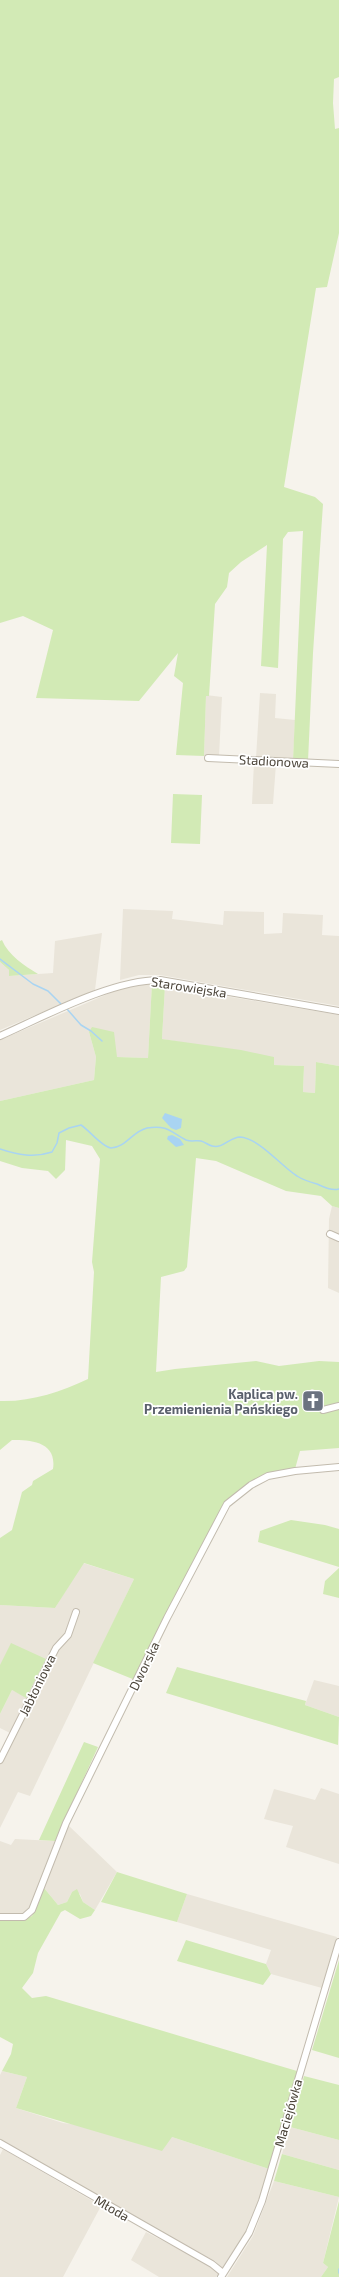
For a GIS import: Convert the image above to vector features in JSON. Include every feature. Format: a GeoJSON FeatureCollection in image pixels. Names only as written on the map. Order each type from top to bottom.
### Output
{"type":"FeatureCollection","features":[{"type":"Feature","properties":{"kind":"street","name":"Stadionowa"},"geometry":{"type":"LineString","coordinates":[[208,758],[339,764]]}},
{"type":"Feature","properties":{"kind":"street","name":"Starowiejska"},"geometry":{"type":"LineString","coordinates":[[0,1036],[120,985],[144,980],[160,980],[339,1012]]}},
{"type":"Feature","properties":{"kind":"street"},"geometry":{"type":"LineString","coordinates":[[330,1234],[339,1238]]}},
{"type":"Feature","properties":{"kind":"street"},"geometry":{"type":"LineString","coordinates":[[323,1410],[339,1406]]}},
{"type":"Feature","properties":{"kind":"street","name":"Dworska"},"geometry":{"type":"LineString","coordinates":[[0,1917],[24,1917],[32,1910],[66,1823],[167,1618],[227,1504],[232,1498],[251,1485],[268,1476],[294,1471],[339,1467]]}},
{"type":"Feature","properties":{"kind":"street","name":"Jabłoniowa"},"geometry":{"type":"LineString","coordinates":[[0,1760],[56,1648],[68,1635],[76,1612]]}},
{"type":"Feature","properties":{"kind":"street","name":"Maciejówka"},"geometry":{"type":"LineString","coordinates":[[222,2275],[249,2233],[262,2202],[339,1942]]}},
{"type":"Feature","properties":{"kind":"street","name":"Młoda"},"geometry":{"type":"LineString","coordinates":[[0,2143],[212,2264],[222,2275]]}},
{"type":"Feature","properties":{"kind":"shaded area"},"geometry":{"type":"Polygon","coordinates":[[[260,693],[276,694],[275,718],[295,720],[293,760],[256,758],[260,693]]]}},
{"type":"Feature","properties":{"kind":"shaded area"},"geometry":{"type":"Polygon","coordinates":[[[206,695],[222,697],[219,756],[204,756],[206,695]]]}},
{"type":"Feature","properties":{"kind":"shaded area"},"geometry":{"type":"Polygon","coordinates":[[[254,762],[276,764],[273,804],[252,804],[254,762]]]}},
{"type":"Feature","properties":{"kind":"shaded area"},"geometry":{"type":"Polygon","coordinates":[[[123,909],[173,911],[172,919],[223,925],[224,911],[264,912],[264,934],[282,933],[283,913],[323,915],[322,935],[339,936],[339,1006],[160,975],[139,975],[120,980],[123,909]]]}},
{"type":"Feature","properties":{"kind":"shaded area"},"geometry":{"type":"Polygon","coordinates":[[[102,933],[95,990],[0,1030],[0,962],[9,970],[9,976],[53,973],[55,941],[102,933]]]}},
{"type":"Feature","properties":{"kind":"shaded area"},"geometry":{"type":"Polygon","coordinates":[[[152,983],[148,1058],[117,1057],[89,1032],[96,1057],[94,1080],[0,1101],[0,1040],[117,990],[152,983]]]}},
{"type":"Feature","properties":{"kind":"shaded area"},"geometry":{"type":"Polygon","coordinates":[[[165,986],[339,1015],[339,1066],[316,1062],[315,1093],[303,1092],[304,1066],[274,1065],[274,1058],[162,1039],[165,986]]]}},
{"type":"Feature","properties":{"kind":"shaded area"},"geometry":{"type":"Polygon","coordinates":[[[332,1206],[339,1208],[339,1293],[328,1288],[329,1219],[332,1206]]]}},
{"type":"Feature","properties":{"kind":"shaded area"},"geometry":{"type":"Polygon","coordinates":[[[83,1563],[134,1579],[30,1796],[18,1792],[0,1828],[0,1757],[12,1734],[0,1728],[0,1714],[12,1690],[26,1697],[0,1665],[0,1605],[55,1608],[83,1563]]]}},
{"type":"Feature","properties":{"kind":"shaded area"},"geometry":{"type":"Polygon","coordinates":[[[314,1680],[339,1686],[339,1717],[305,1705],[314,1680]]]}},
{"type":"Feature","properties":{"kind":"shaded area"},"geometry":{"type":"Polygon","coordinates":[[[321,1788],[339,1794],[339,1864],[286,1847],[293,1826],[264,1819],[274,1789],[315,1800],[321,1788]]]}},
{"type":"Feature","properties":{"kind":"shaded area"},"geometry":{"type":"Polygon","coordinates":[[[68,1825],[117,1872],[95,1910],[83,1902],[80,1894],[72,1892],[67,1902],[58,1905],[44,1888],[68,1825]]]}},
{"type":"Feature","properties":{"kind":"shaded area"},"geometry":{"type":"Polygon","coordinates":[[[15,1839],[55,1841],[28,1912],[19,1916],[0,1915],[0,1841],[11,1845],[15,1839]]]}},
{"type":"Feature","properties":{"kind":"shaded area"},"geometry":{"type":"Polygon","coordinates":[[[187,1894],[337,1937],[322,1988],[271,1974],[266,1964],[271,1950],[177,1922],[187,1894]]]}},
{"type":"Feature","properties":{"kind":"shaded area"},"geometry":{"type":"Polygon","coordinates":[[[2,2071],[27,2077],[16,2108],[63,2123],[172,2137],[269,2169],[254,2220],[222,2268],[215,2261],[106,2202],[0,2139],[0,2075],[2,2071]]]}},
{"type":"Feature","properties":{"kind":"shaded area"},"geometry":{"type":"Polygon","coordinates":[[[290,2127],[339,2140],[339,2170],[282,2154],[290,2127]]]}},
{"type":"Feature","properties":{"kind":"shaded area"},"geometry":{"type":"Polygon","coordinates":[[[3,2149],[101,2206],[63,2277],[0,2277],[0,2155],[3,2149]]]}},
{"type":"Feature","properties":{"kind":"shaded area"},"geometry":{"type":"Polygon","coordinates":[[[274,2181],[339,2197],[323,2263],[328,2267],[321,2277],[227,2277],[253,2236],[274,2181]]]}},
{"type":"Feature","properties":{"kind":"shaded area"},"geometry":{"type":"Polygon","coordinates":[[[146,2232],[211,2266],[219,2273],[216,2277],[159,2277],[131,2260],[146,2232]]]}},
{"type":"Feature","properties":{"kind":"green space"},"geometry":{"type":"Polygon","coordinates":[[[0,0],[339,0],[339,77],[334,79],[333,103],[335,129],[339,128],[339,233],[327,287],[316,288],[284,487],[315,497],[323,504],[313,653],[308,761],[293,760],[303,531],[288,532],[283,539],[278,668],[261,666],[267,545],[241,562],[229,573],[227,587],[215,604],[209,696],[206,696],[204,756],[176,755],[183,683],[174,676],[178,653],[139,701],[36,698],[53,630],[23,616],[0,623],[0,0]]]}},
{"type":"Feature","properties":{"kind":"green space"},"geometry":{"type":"Polygon","coordinates":[[[173,794],[202,795],[200,844],[171,843],[173,794]]]}},
{"type":"Feature","properties":{"kind":"green space"},"geometry":{"type":"Polygon","coordinates":[[[2,940],[8,951],[22,964],[38,974],[9,976],[9,970],[0,962],[0,941],[2,940]]]}},
{"type":"Feature","properties":{"kind":"green space"},"geometry":{"type":"Polygon","coordinates":[[[152,983],[165,986],[162,1039],[241,1050],[274,1057],[274,1065],[304,1066],[303,1092],[315,1093],[316,1062],[339,1066],[339,1208],[332,1206],[321,1196],[286,1191],[216,1161],[196,1158],[187,1267],[184,1271],[161,1277],[156,1372],[256,1361],[279,1366],[319,1361],[339,1362],[339,1448],[300,1451],[295,1469],[248,1484],[226,1501],[135,1680],[93,1663],[134,1579],[84,1563],[55,1608],[0,1605],[0,1538],[12,1530],[22,1492],[32,1485],[33,1481],[53,1469],[53,1460],[51,1453],[47,1448],[42,1444],[35,1442],[12,1440],[0,1450],[0,1401],[34,1398],[67,1388],[88,1379],[94,1272],[92,1262],[100,1159],[92,1146],[66,1140],[65,1170],[56,1179],[48,1171],[22,1168],[0,1161],[0,1101],[94,1080],[96,1057],[89,1032],[92,1027],[114,1032],[117,1057],[148,1058],[152,983]],[[312,1389],[305,1393],[303,1401],[309,1408],[308,1411],[312,1412],[323,1409],[320,1395],[312,1389]]]}},
{"type":"Feature","properties":{"kind":"green space"},"geometry":{"type":"Polygon","coordinates":[[[291,1520],[325,1525],[339,1529],[339,1567],[258,1542],[260,1531],[291,1520]]]}},
{"type":"Feature","properties":{"kind":"green space"},"geometry":{"type":"Polygon","coordinates":[[[339,1568],[339,1598],[323,1594],[325,1581],[339,1568]]]}},
{"type":"Feature","properties":{"kind":"green space"},"geometry":{"type":"Polygon","coordinates":[[[11,1643],[46,1659],[26,1698],[12,1690],[0,1714],[0,1665],[11,1643]]]}},
{"type":"Feature","properties":{"kind":"green space"},"geometry":{"type":"Polygon","coordinates":[[[177,1667],[306,1701],[305,1705],[339,1717],[338,1745],[166,1693],[177,1667]]]}},
{"type":"Feature","properties":{"kind":"green space"},"geometry":{"type":"Polygon","coordinates":[[[84,1742],[98,1747],[55,1841],[39,1840],[84,1742]]]}},
{"type":"Feature","properties":{"kind":"green space"},"geometry":{"type":"Polygon","coordinates":[[[117,1872],[187,1894],[177,1922],[101,1902],[117,1872]]]}},
{"type":"Feature","properties":{"kind":"green space"},"geometry":{"type":"Polygon","coordinates":[[[44,1888],[58,1905],[67,1902],[72,1892],[77,1889],[83,1902],[95,1910],[91,1916],[80,1919],[65,1910],[61,1912],[38,1953],[33,1973],[22,1988],[32,1998],[46,1996],[297,2071],[269,2169],[172,2137],[162,2151],[16,2108],[27,2077],[2,2071],[11,2054],[13,2044],[0,2037],[0,1919],[22,1920],[32,1916],[44,1888]]]}},
{"type":"Feature","properties":{"kind":"green space"},"geometry":{"type":"Polygon","coordinates":[[[186,1940],[266,1964],[271,1974],[263,1985],[177,1961],[186,1940]]]}},
{"type":"Feature","properties":{"kind":"green space"},"geometry":{"type":"Polygon","coordinates":[[[339,1960],[339,2058],[312,2050],[339,1960]]]}},
{"type":"Feature","properties":{"kind":"green space"},"geometry":{"type":"Polygon","coordinates":[[[304,2076],[339,2085],[339,2140],[290,2127],[304,2076]]]}},
{"type":"Feature","properties":{"kind":"green space"},"geometry":{"type":"Polygon","coordinates":[[[282,2154],[339,2170],[339,2197],[274,2181],[282,2154]]]}},
{"type":"Feature","properties":{"kind":"green space"},"geometry":{"type":"Polygon","coordinates":[[[339,2201],[339,2277],[321,2277],[328,2267],[323,2263],[339,2201]]]}},
{"type":"Feature","properties":{"kind":"water"},"geometry":{"type":"Polygon","coordinates":[[[165,1113],[182,1119],[181,1128],[176,1130],[171,1128],[162,1118],[165,1113]]]}},
{"type":"Feature","properties":{"kind":"water"},"geometry":{"type":"Polygon","coordinates":[[[172,1135],[180,1139],[184,1145],[176,1147],[167,1139],[168,1136],[172,1135]]]}},
{"type":"Feature","properties":{"kind":"waterway"},"geometry":{"type":"LineString","coordinates":[[0,959],[33,984],[48,991],[62,1005]]}},
{"type":"Feature","properties":{"kind":"waterway"},"geometry":{"type":"LineString","coordinates":[[67,1009],[81,1025],[91,1031],[102,1041]]}},
{"type":"Feature","properties":{"kind":"waterway"},"geometry":{"type":"LineString","coordinates":[[0,1149],[26,1155],[39,1155],[52,1152],[57,1143],[59,1133],[69,1128],[81,1125],[100,1142],[111,1148],[121,1145],[137,1132],[147,1128],[160,1127],[165,1128],[186,1140],[201,1141],[212,1146],[220,1146],[240,1137],[247,1139],[262,1147],[299,1177],[328,1188],[339,1189]]}},
{"type":"Feature","properties":{"kind":"place","name":"Kaplica pw. Przemienienia Pańskiego"},"geometry":{"type":"Point","coordinates":[313,1401]}}]}
